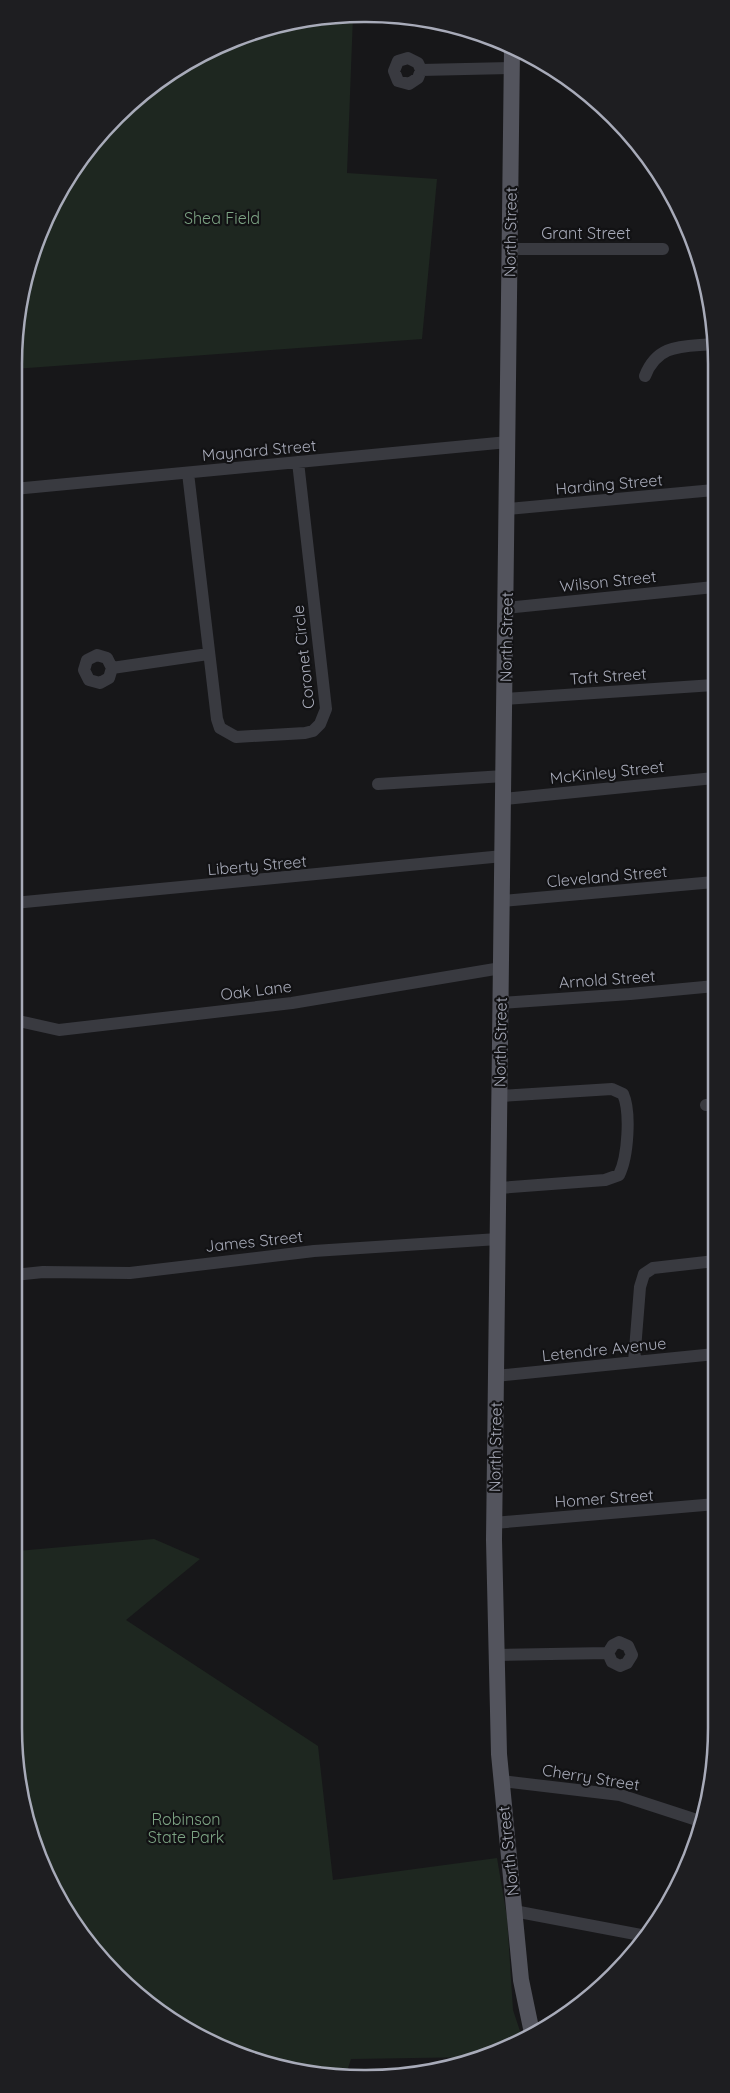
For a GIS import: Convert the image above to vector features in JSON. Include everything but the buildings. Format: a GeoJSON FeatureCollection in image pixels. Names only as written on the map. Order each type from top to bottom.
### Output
{"type":"FeatureCollection","features":[{"type":"Feature","properties":{"kind":"main road","name":"North Street"},"geometry":{"type":"LineString","coordinates":[[512,56],[494,1523],[496,1655],[501,1781],[524,1999],[531,2028]]}},
{"type":"Feature","properties":{"kind":"street"},"geometry":{"type":"LineString","coordinates":[[420,70],[512,68]]}},
{"type":"Feature","properties":{"kind":"street","name":"Grant Street"},"geometry":{"type":"LineString","coordinates":[[510,249],[663,249]]}},
{"type":"Feature","properties":{"kind":"street"},"geometry":{"type":"LineString","coordinates":[[645,376],[651,362],[660,354],[678,347],[707,345]]}},
{"type":"Feature","properties":{"kind":"street","name":"Maynard Street"},"geometry":{"type":"LineString","coordinates":[[22,488],[508,442]]}},
{"type":"Feature","properties":{"kind":"street","name":"Coronet Circle"},"geometry":{"type":"LineString","coordinates":[[188,473],[214,710],[220,728],[236,738],[305,733],[313,731],[325,716],[325,703],[298,462]]}},
{"type":"Feature","properties":{"kind":"street","name":"Harding Street"},"geometry":{"type":"LineString","coordinates":[[507,509],[708,491]]}},
{"type":"Feature","properties":{"kind":"street","name":"Wilson Street"},"geometry":{"type":"LineString","coordinates":[[506,608],[708,588]]}},
{"type":"Feature","properties":{"kind":"street"},"geometry":{"type":"LineString","coordinates":[[112,668],[208,654]]}},
{"type":"Feature","properties":{"kind":"street","name":"Taft Street"},"geometry":{"type":"LineString","coordinates":[[505,699],[708,685]]}},
{"type":"Feature","properties":{"kind":"street"},"geometry":{"type":"LineString","coordinates":[[378,784],[504,776]]}},
{"type":"Feature","properties":{"kind":"street","name":"McKinley Street"},"geometry":{"type":"LineString","coordinates":[[504,799],[708,779]]}},
{"type":"Feature","properties":{"kind":"street","name":"Liberty Street"},"geometry":{"type":"LineString","coordinates":[[22,902],[503,856]]}},
{"type":"Feature","properties":{"kind":"street","name":"Cleveland Street"},"geometry":{"type":"LineString","coordinates":[[502,901],[708,883]]}},
{"type":"Feature","properties":{"kind":"street","name":"Oak Lane"},"geometry":{"type":"LineString","coordinates":[[22,1022],[59,1030],[292,1003],[502,968]]}},
{"type":"Feature","properties":{"kind":"street","name":"Arnold Street"},"geometry":{"type":"LineString","coordinates":[[501,1003],[708,987]]}},
{"type":"Feature","properties":{"kind":"street"},"geometry":{"type":"LineString","coordinates":[[499,1188],[612,1178],[619,1175],[625,1160],[627,1109],[623,1094],[612,1089],[500,1096]]}},
{"type":"Feature","properties":{"kind":"street","name":"James Street"},"geometry":{"type":"LineString","coordinates":[[22,1274],[43,1272],[130,1273],[304,1252],[498,1239]]}},
{"type":"Feature","properties":{"kind":"street"},"geometry":{"type":"LineString","coordinates":[[634,1362],[644,1274],[653,1268],[708,1262]]}},
{"type":"Feature","properties":{"kind":"street","name":"Letendre Avenue"},"geometry":{"type":"LineString","coordinates":[[496,1376],[708,1355]]}},
{"type":"Feature","properties":{"kind":"street","name":"Homer Street"},"geometry":{"type":"LineString","coordinates":[[494,1523],[708,1505]]}},
{"type":"Feature","properties":{"kind":"street"},"geometry":{"type":"LineString","coordinates":[[496,1655],[608,1653]]}},
{"type":"Feature","properties":{"kind":"street","name":"Cherry Street"},"geometry":{"type":"LineString","coordinates":[[501,1781],[620,1795],[695,1819]]}},
{"type":"Feature","properties":{"kind":"street"},"geometry":{"type":"LineString","coordinates":[[514,1911],[639,1935]]}},
{"type":"Feature","properties":{"kind":"green space","name":"Shea Field"},"geometry":{"type":"Polygon","coordinates":[[[343,23],[353,23],[347,173],[437,179],[422,339],[22,368],[25,320],[34,276],[41,255],[68,194],[93,156],[107,139],[156,93],[194,68],[214,58],[276,34],[320,25],[343,23]]]}},
{"type":"Feature","properties":{"kind":"green space","name":"Robinson State Park"},"geometry":{"type":"Polygon","coordinates":[[[154,1539],[200,1559],[126,1620],[318,1746],[333,1880],[497,1858],[507,1917],[513,2010],[521,2033],[459,2057],[351,2059],[347,2070],[298,2064],[255,2052],[194,2025],[156,2000],[139,1986],[107,1954],[80,1918],[58,1879],[41,1838],[34,1817],[25,1773],[22,1728],[22,1551],[154,1539]]]}}]}
